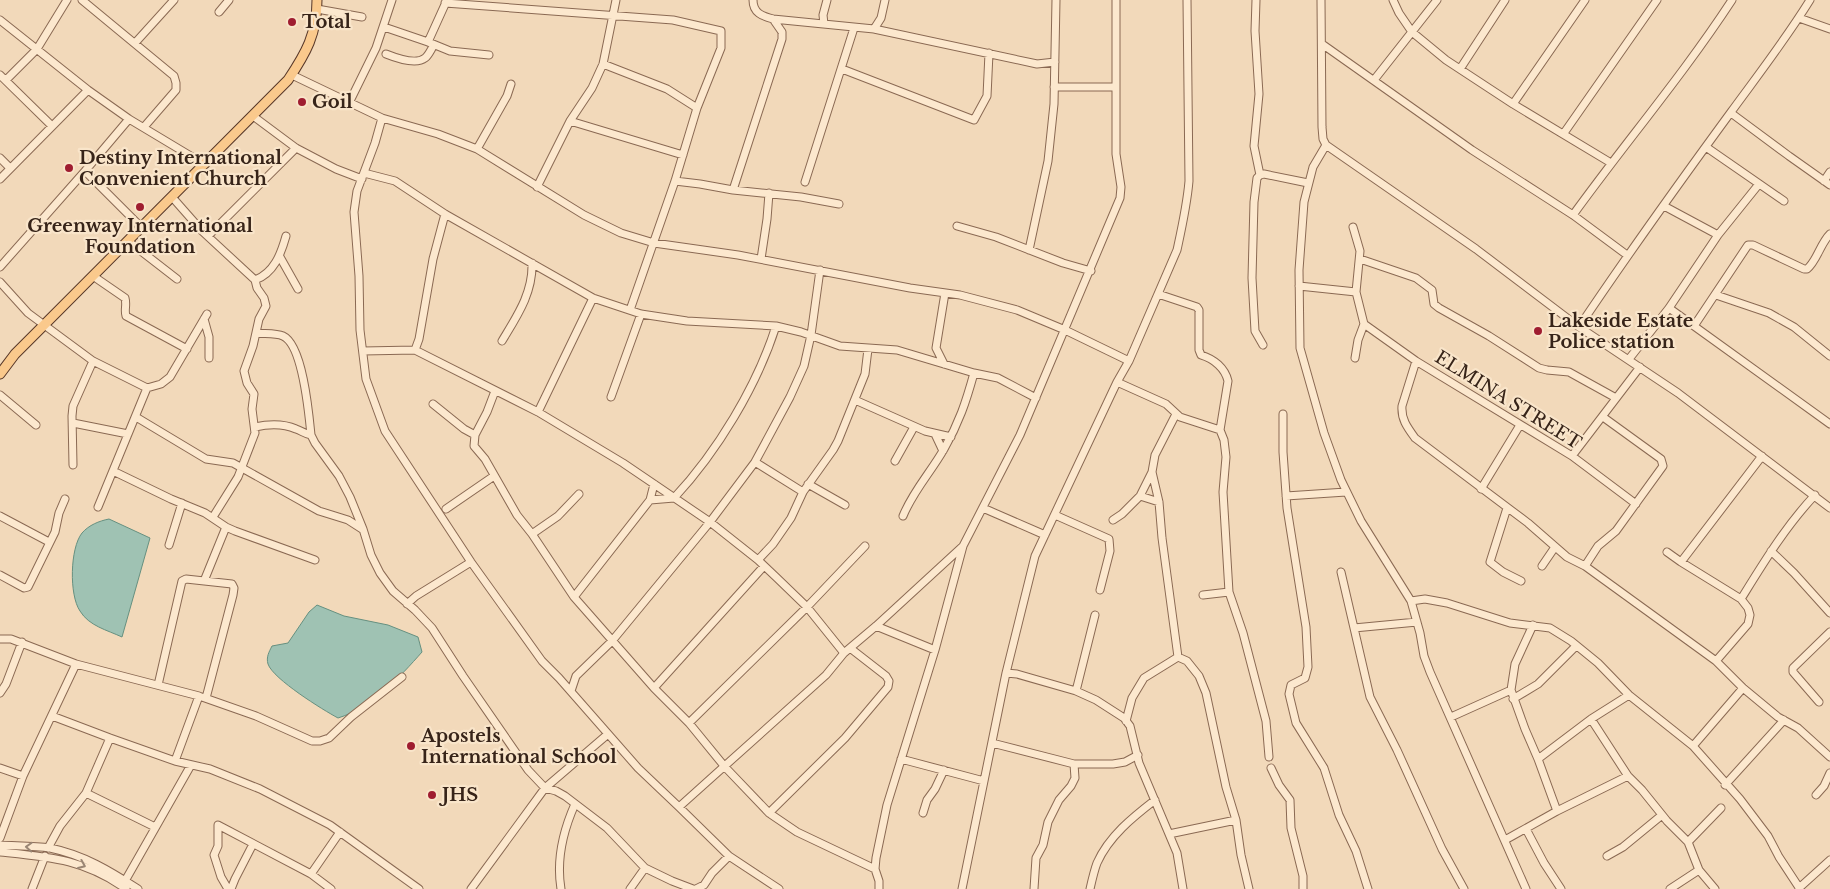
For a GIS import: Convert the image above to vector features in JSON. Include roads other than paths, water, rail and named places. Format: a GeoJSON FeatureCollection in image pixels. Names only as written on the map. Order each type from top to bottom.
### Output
{"type":"FeatureCollection","features":[{"type":"Feature","properties":{"kind":"main road"},"geometry":{"type":"LineString","coordinates":[[0,367],[11,359],[292,75],[308,49],[316,21],[317,5]]}},
{"type":"Feature","properties":{"kind":"main road"},"geometry":{"type":"LineString","coordinates":[[0,374],[8,366],[11,359]]}},
{"type":"Feature","properties":{"kind":"street"},"geometry":{"type":"LineString","coordinates":[[52,126],[3,77],[37,49],[66,0]]}},
{"type":"Feature","properties":{"kind":"street"},"geometry":{"type":"LineString","coordinates":[[82,0],[174,76],[176,90],[144,127]]}},
{"type":"Feature","properties":{"kind":"street"},"geometry":{"type":"LineString","coordinates":[[135,43],[174,0]]}},
{"type":"Feature","properties":{"kind":"street"},"geometry":{"type":"LineString","coordinates":[[219,12],[229,0]]}},
{"type":"Feature","properties":{"kind":"street"},"geometry":{"type":"LineString","coordinates":[[349,103],[376,48],[392,0]]}},
{"type":"Feature","properties":{"kind":"street"},"geometry":{"type":"LineString","coordinates":[[537,188],[570,121],[592,88],[603,64],[616,0]]}},
{"type":"Feature","properties":{"kind":"street"},"geometry":{"type":"LineString","coordinates":[[753,0],[753,7],[757,12],[764,17],[773,19],[874,29],[1038,64],[1055,62]]}},
{"type":"Feature","properties":{"kind":"street"},"geometry":{"type":"LineString","coordinates":[[824,24],[823,15],[828,0]]}},
{"type":"Feature","properties":{"kind":"street"},"geometry":{"type":"LineString","coordinates":[[874,29],[881,18],[884,0]]}},
{"type":"Feature","properties":{"kind":"street"},"geometry":{"type":"LineString","coordinates":[[1029,250],[1048,161],[1054,87],[1056,0]]}},
{"type":"Feature","properties":{"kind":"street"},"geometry":{"type":"LineString","coordinates":[[879,889],[876,858],[887,805],[935,650],[963,546],[1020,435],[1120,198],[1121,187],[1116,154],[1116,0]]}},
{"type":"Feature","properties":{"kind":"street"},"geometry":{"type":"LineString","coordinates":[[962,889],[1006,673],[1035,556],[1117,382],[1129,361],[1177,250],[1187,206],[1189,181],[1188,0]]}},
{"type":"Feature","properties":{"kind":"street"},"geometry":{"type":"LineString","coordinates":[[1256,0],[1255,31],[1259,94],[1254,146],[1260,175]]}},
{"type":"Feature","properties":{"kind":"street"},"geometry":{"type":"LineString","coordinates":[[1321,0],[1322,127],[1326,145],[1476,249],[1579,327],[1678,393],[1830,508]]}},
{"type":"Feature","properties":{"kind":"street"},"geometry":{"type":"LineString","coordinates":[[1393,0],[1412,32],[1446,60],[1513,104],[1611,163]]}},
{"type":"Feature","properties":{"kind":"street"},"geometry":{"type":"LineString","coordinates":[[1374,80],[1437,0]]}},
{"type":"Feature","properties":{"kind":"street"},"geometry":{"type":"LineString","coordinates":[[1460,69],[1505,0]]}},
{"type":"Feature","properties":{"kind":"street"},"geometry":{"type":"LineString","coordinates":[[1513,104],[1585,0]]}},
{"type":"Feature","properties":{"kind":"street"},"geometry":{"type":"LineString","coordinates":[[1564,133],[1658,0]]}},
{"type":"Feature","properties":{"kind":"street"},"geometry":{"type":"LineString","coordinates":[[1573,216],[1611,163],[1673,84],[1732,0]]}},
{"type":"Feature","properties":{"kind":"street"},"geometry":{"type":"LineString","coordinates":[[1579,327],[1627,256],[1799,18],[1810,0]]}},
{"type":"Feature","properties":{"kind":"street"},"geometry":{"type":"LineString","coordinates":[[386,54],[405,60],[422,60],[426,57],[446,2],[673,20],[721,31],[721,48],[697,108],[675,181],[630,310]]}},
{"type":"Feature","properties":{"kind":"street"},"geometry":{"type":"LineString","coordinates":[[317,5],[362,17]]}},
{"type":"Feature","properties":{"kind":"street"},"geometry":{"type":"LineString","coordinates":[[1799,18],[1830,30]]}},
{"type":"Feature","properties":{"kind":"street"},"geometry":{"type":"LineString","coordinates":[[733,190],[782,39],[782,32],[773,19]]}},
{"type":"Feature","properties":{"kind":"street"},"geometry":{"type":"LineString","coordinates":[[0,20],[88,90],[129,119],[204,164]]}},
{"type":"Feature","properties":{"kind":"street"},"geometry":{"type":"LineString","coordinates":[[384,27],[431,43],[450,52],[489,55]]}},
{"type":"Feature","properties":{"kind":"street"},"geometry":{"type":"LineString","coordinates":[[805,182],[854,28]]}},
{"type":"Feature","properties":{"kind":"street"},"geometry":{"type":"LineString","coordinates":[[1322,44],[1472,150],[1573,216],[1627,256]]}},
{"type":"Feature","properties":{"kind":"street"},"geometry":{"type":"LineString","coordinates":[[842,69],[974,120],[987,96],[989,53]]}},
{"type":"Feature","properties":{"kind":"street"},"geometry":{"type":"LineString","coordinates":[[603,64],[667,89],[697,108]]}},
{"type":"Feature","properties":{"kind":"street"},"geometry":{"type":"LineString","coordinates":[[292,75],[382,118],[438,134],[478,149],[537,188],[602,225],[621,233],[654,243],[698,248],[960,295],[1017,310],[1065,330],[1129,361]]}},
{"type":"Feature","properties":{"kind":"street"},"geometry":{"type":"LineString","coordinates":[[478,149],[507,96],[510,84]]}},
{"type":"Feature","properties":{"kind":"street"},"geometry":{"type":"LineString","coordinates":[[1054,87],[1116,87]]}},
{"type":"Feature","properties":{"kind":"street"},"geometry":{"type":"LineString","coordinates":[[0,179],[88,90]]}},
{"type":"Feature","properties":{"kind":"street"},"geometry":{"type":"LineString","coordinates":[[1731,113],[1827,183],[1830,172]]}},
{"type":"Feature","properties":{"kind":"street"},"geometry":{"type":"LineString","coordinates":[[253,116],[296,148],[336,169],[395,181],[445,214],[593,298],[641,314],[687,321],[776,326],[811,335],[840,346],[896,350],[974,374],[998,378],[1036,398]]}},
{"type":"Feature","properties":{"kind":"street"},"geometry":{"type":"LineString","coordinates":[[382,118],[357,191],[354,212],[360,330],[366,379],[385,431],[470,562],[542,661],[560,678],[638,768],[729,856],[769,887],[779,889]]}},
{"type":"Feature","properties":{"kind":"street"},"geometry":{"type":"LineString","coordinates":[[0,268],[86,171],[129,119]]}},
{"type":"Feature","properties":{"kind":"street"},"geometry":{"type":"LineString","coordinates":[[570,121],[683,154]]}},
{"type":"Feature","properties":{"kind":"street"},"geometry":{"type":"LineString","coordinates":[[1326,145],[1313,167],[1308,183],[1300,238],[1300,348],[1324,434],[1346,492],[1360,521],[1411,601],[1424,656],[1526,889]]}},
{"type":"Feature","properties":{"kind":"street"},"geometry":{"type":"LineString","coordinates":[[1706,147],[1784,200]]}},
{"type":"Feature","properties":{"kind":"street"},"geometry":{"type":"LineString","coordinates":[[208,236],[296,148]]}},
{"type":"Feature","properties":{"kind":"street"},"geometry":{"type":"LineString","coordinates":[[0,158],[10,168]]}},
{"type":"Feature","properties":{"kind":"street"},"geometry":{"type":"LineString","coordinates":[[86,171],[141,227]]}},
{"type":"Feature","properties":{"kind":"street"},"geometry":{"type":"LineString","coordinates":[[1263,345],[1255,331],[1252,278],[1256,178],[1264,174],[1308,183]]}},
{"type":"Feature","properties":{"kind":"street"},"geometry":{"type":"LineString","coordinates":[[675,181],[733,190],[769,192],[839,204]]}},
{"type":"Feature","properties":{"kind":"street"},"geometry":{"type":"LineString","coordinates":[[1629,360],[1669,308],[1718,235],[1760,184]]}},
{"type":"Feature","properties":{"kind":"street"},"geometry":{"type":"LineString","coordinates":[[761,259],[769,192]]}},
{"type":"Feature","properties":{"kind":"street"},"geometry":{"type":"LineString","coordinates":[[172,197],[208,236],[255,280],[266,306],[259,319],[244,371],[247,383],[254,394],[252,409],[254,438],[232,488],[213,517]]}},
{"type":"Feature","properties":{"kind":"street"},"geometry":{"type":"LineString","coordinates":[[1664,206],[1718,235]]}},
{"type":"Feature","properties":{"kind":"street"},"geometry":{"type":"LineString","coordinates":[[415,350],[433,259],[445,214]]}},
{"type":"Feature","properties":{"kind":"street"},"geometry":{"type":"LineString","coordinates":[[957,226],[996,237],[1063,263],[1090,271]]}},
{"type":"Feature","properties":{"kind":"street"},"geometry":{"type":"LineString","coordinates":[[1353,227],[1360,251],[1356,292],[1364,324],[1358,340],[1355,358]]}},
{"type":"Feature","properties":{"kind":"street"},"geometry":{"type":"LineString","coordinates":[[1694,326],[1748,245],[1753,245],[1807,269],[1824,240],[1830,234]]}},
{"type":"Feature","properties":{"kind":"street"},"geometry":{"type":"LineString","coordinates":[[255,280],[261,278],[280,257],[286,236]]}},
{"type":"Feature","properties":{"kind":"street"},"geometry":{"type":"LineString","coordinates":[[128,241],[177,279]]}},
{"type":"Feature","properties":{"kind":"street"},"geometry":{"type":"LineString","coordinates":[[280,257],[298,289]]}},
{"type":"Feature","properties":{"kind":"street"},"geometry":{"type":"LineString","coordinates":[[1360,259],[1416,278],[1432,290],[1434,304],[1439,308],[1489,336],[1539,368],[1569,372],[1616,398]]}},
{"type":"Feature","properties":{"kind":"street"},"geometry":{"type":"LineString","coordinates":[[502,341],[519,312],[532,278],[532,263]]}},
{"type":"Feature","properties":{"kind":"street"},"geometry":{"type":"LineString","coordinates":[[570,691],[576,676],[612,641],[710,522],[755,462],[798,381],[811,335],[820,270]]}},
{"type":"Feature","properties":{"kind":"street"},"geometry":{"type":"LineString","coordinates":[[532,278],[548,272]]}},
{"type":"Feature","properties":{"kind":"street"},"geometry":{"type":"LineString","coordinates":[[93,276],[125,298],[127,303],[126,316],[187,348]]}},
{"type":"Feature","properties":{"kind":"street"},"geometry":{"type":"LineString","coordinates":[[0,282],[28,313],[93,361],[147,388],[161,384],[170,377],[206,316],[209,358]]}},
{"type":"Feature","properties":{"kind":"street"},"geometry":{"type":"LineString","coordinates":[[1299,286],[1356,292]]}},
{"type":"Feature","properties":{"kind":"street"},"geometry":{"type":"LineString","coordinates":[[944,364],[936,348],[945,293]]}},
{"type":"Feature","properties":{"kind":"street"},"geometry":{"type":"LineString","coordinates":[[1158,294],[1197,307],[1199,310],[1199,350],[1201,355],[1211,359],[1218,365],[1228,381],[1220,430],[1224,440],[1226,457],[1224,492],[1229,592],[1243,633],[1266,721],[1269,757]]}},
{"type":"Feature","properties":{"kind":"street"},"geometry":{"type":"LineString","coordinates":[[1716,295],[1768,313],[1794,326],[1830,356]]}},
{"type":"Feature","properties":{"kind":"street"},"geometry":{"type":"LineString","coordinates":[[538,412],[593,298]]}},
{"type":"Feature","properties":{"kind":"street"},"geometry":{"type":"LineString","coordinates":[[1669,308],[1830,424]]}},
{"type":"Feature","properties":{"kind":"street"},"geometry":{"type":"LineString","coordinates":[[611,397],[641,314]]}},
{"type":"Feature","properties":{"kind":"street","name":"ELMINA STREET"},"geometry":{"type":"LineString","coordinates":[[1364,324],[1416,361],[1572,456],[1636,504]]}},
{"type":"Feature","properties":{"kind":"street"},"geometry":{"type":"LineString","coordinates":[[650,500],[674,498],[708,456],[740,408],[760,367],[776,326]]}},
{"type":"Feature","properties":{"kind":"street"},"geometry":{"type":"LineString","coordinates":[[256,333],[283,336],[288,341],[296,354],[303,376],[311,436],[339,476],[350,497],[371,555],[380,573],[394,592],[432,628],[528,770],[545,788],[556,791],[607,828],[645,868],[672,881],[695,889],[704,885],[712,873],[729,856]]}},
{"type":"Feature","properties":{"kind":"street"},"geometry":{"type":"LineString","coordinates":[[654,688],[761,563],[791,518],[803,492],[833,450],[865,374],[868,349]]}},
{"type":"Feature","properties":{"kind":"street"},"geometry":{"type":"LineString","coordinates":[[363,351],[415,350],[538,412],[622,463],[710,522],[761,563],[847,650],[886,676],[889,681],[888,687],[845,738],[769,813]]}},
{"type":"Feature","properties":{"kind":"street"},"geometry":{"type":"LineString","coordinates":[[73,465],[73,406],[93,361]]}},
{"type":"Feature","properties":{"kind":"street"},"geometry":{"type":"LineString","coordinates":[[1416,361],[1402,406],[1404,421],[1416,438],[1528,523],[1568,557],[1584,566],[1716,661],[1743,688],[1784,720],[1798,728],[1830,757]]}},
{"type":"Feature","properties":{"kind":"street"},"geometry":{"type":"LineString","coordinates":[[1572,456],[1640,367]]}},
{"type":"Feature","properties":{"kind":"street"},"geometry":{"type":"LineString","coordinates":[[903,516],[910,500],[943,451],[962,416],[974,374]]}},
{"type":"Feature","properties":{"kind":"street"},"geometry":{"type":"LineString","coordinates":[[1117,382],[1166,404],[1176,414],[1190,421],[1220,430]]}},
{"type":"Feature","properties":{"kind":"street"},"geometry":{"type":"LineString","coordinates":[[98,507],[147,388]]}},
{"type":"Feature","properties":{"kind":"street"},"geometry":{"type":"LineString","coordinates":[[495,391],[475,435],[474,446],[485,459],[517,515],[574,597],[654,688],[689,722],[725,767],[769,813],[798,832],[876,869]]}},
{"type":"Feature","properties":{"kind":"street"},"geometry":{"type":"LineString","coordinates":[[0,396],[36,425]]}},
{"type":"Feature","properties":{"kind":"street"},"geometry":{"type":"LineString","coordinates":[[855,400],[914,427],[934,434],[951,437]]}},
{"type":"Feature","properties":{"kind":"street"},"geometry":{"type":"LineString","coordinates":[[433,404],[464,429],[475,435]]}},
{"type":"Feature","properties":{"kind":"street"},"geometry":{"type":"LineString","coordinates":[[1113,520],[1140,496],[1152,472],[1155,455],[1176,414]]}},
{"type":"Feature","properties":{"kind":"street"},"geometry":{"type":"LineString","coordinates":[[1283,414],[1286,496],[1294,557],[1305,609],[1308,667],[1303,680],[1291,685],[1289,694],[1299,730],[1324,768],[1339,815],[1356,851],[1368,889]]}},
{"type":"Feature","properties":{"kind":"street"},"geometry":{"type":"LineString","coordinates":[[136,417],[206,458],[233,463],[319,511],[348,520],[363,529]]}},
{"type":"Feature","properties":{"kind":"street"},"geometry":{"type":"LineString","coordinates":[[1584,566],[1598,546],[1616,531],[1663,466],[1661,459],[1602,417]]}},
{"type":"Feature","properties":{"kind":"street"},"geometry":{"type":"LineString","coordinates":[[72,423],[128,434]]}},
{"type":"Feature","properties":{"kind":"street"},"geometry":{"type":"LineString","coordinates":[[254,427],[272,423],[296,429],[311,436]]}},
{"type":"Feature","properties":{"kind":"street"},"geometry":{"type":"LineString","coordinates":[[1481,489],[1520,425]]}},
{"type":"Feature","properties":{"kind":"street"},"geometry":{"type":"LineString","coordinates":[[895,461],[914,427]]}},
{"type":"Feature","properties":{"kind":"street"},"geometry":{"type":"LineString","coordinates":[[934,434],[943,451]]}},
{"type":"Feature","properties":{"kind":"street"},"geometry":{"type":"LineString","coordinates":[[1681,562],[1762,456]]}},
{"type":"Feature","properties":{"kind":"street"},"geometry":{"type":"LineString","coordinates":[[755,462],[803,492]]}},
{"type":"Feature","properties":{"kind":"street"},"geometry":{"type":"LineString","coordinates":[[113,471],[213,517],[226,527],[315,560]]}},
{"type":"Feature","properties":{"kind":"street"},"geometry":{"type":"LineString","coordinates":[[1152,472],[1159,502],[1178,657]]}},
{"type":"Feature","properties":{"kind":"street"},"geometry":{"type":"LineString","coordinates":[[446,509],[494,476]]}},
{"type":"Feature","properties":{"kind":"street"},"geometry":{"type":"LineString","coordinates":[[574,597],[650,500],[654,484]]}},
{"type":"Feature","properties":{"kind":"street"},"geometry":{"type":"LineString","coordinates":[[808,484],[845,505]]}},
{"type":"Feature","properties":{"kind":"street"},"geometry":{"type":"LineString","coordinates":[[1286,496],[1346,492]]}},
{"type":"Feature","properties":{"kind":"street"},"geometry":{"type":"LineString","coordinates":[[532,534],[558,516],[579,494]]}},
{"type":"Feature","properties":{"kind":"street"},"geometry":{"type":"LineString","coordinates":[[1741,599],[1795,517],[1815,495]]}},
{"type":"Feature","properties":{"kind":"street"},"geometry":{"type":"LineString","coordinates":[[1140,496],[1159,502]]}},
{"type":"Feature","properties":{"kind":"street"},"geometry":{"type":"LineString","coordinates":[[0,575],[24,588],[28,587],[55,532],[59,513],[65,499]]}},
{"type":"Feature","properties":{"kind":"street"},"geometry":{"type":"LineString","coordinates":[[169,545],[182,503]]}},
{"type":"Feature","properties":{"kind":"street"},"geometry":{"type":"LineString","coordinates":[[983,508],[1045,535]]}},
{"type":"Feature","properties":{"kind":"street"},"geometry":{"type":"LineString","coordinates":[[1507,508],[1490,562],[1503,572],[1521,581]]}},
{"type":"Feature","properties":{"kind":"street"},"geometry":{"type":"LineString","coordinates":[[1055,514],[1109,539],[1110,551],[1100,590]]}},
{"type":"Feature","properties":{"kind":"street"},"geometry":{"type":"LineString","coordinates":[[0,516],[49,542]]}},
{"type":"Feature","properties":{"kind":"street"},"geometry":{"type":"LineString","coordinates":[[204,581],[226,527]]}},
{"type":"Feature","properties":{"kind":"street"},"geometry":{"type":"LineString","coordinates":[[689,722],[865,546]]}},
{"type":"Feature","properties":{"kind":"street"},"geometry":{"type":"LineString","coordinates":[[679,807],[826,675],[847,650],[963,546]]}},
{"type":"Feature","properties":{"kind":"street"},"geometry":{"type":"LineString","coordinates":[[1542,566],[1555,547]]}},
{"type":"Feature","properties":{"kind":"street"},"geometry":{"type":"LineString","coordinates":[[1771,551],[1830,612]]}},
{"type":"Feature","properties":{"kind":"street"},"geometry":{"type":"LineString","coordinates":[[1667,552],[1741,599],[1748,608],[1750,615],[1748,624],[1716,661]]}},
{"type":"Feature","properties":{"kind":"street"},"geometry":{"type":"LineString","coordinates":[[408,604],[416,596],[470,562]]}},
{"type":"Feature","properties":{"kind":"street"},"geometry":{"type":"LineString","coordinates":[[1341,572],[1370,697],[1397,750],[1442,849],[1464,889]]}},
{"type":"Feature","properties":{"kind":"street"},"geometry":{"type":"LineString","coordinates":[[158,685],[182,581],[186,579],[232,584],[234,588],[222,643],[203,697],[175,761]]}},
{"type":"Feature","properties":{"kind":"street"},"geometry":{"type":"LineString","coordinates":[[1203,595],[1229,592]]}},
{"type":"Feature","properties":{"kind":"street"},"geometry":{"type":"LineString","coordinates":[[1411,601],[1425,599],[1447,603],[1510,623],[1550,628],[1559,633],[1598,663],[1629,695],[1693,746],[1740,800],[1768,836],[1800,888],[1830,860]]}},
{"type":"Feature","properties":{"kind":"street"},"geometry":{"type":"LineString","coordinates":[[1076,690],[1095,614]]}},
{"type":"Feature","properties":{"kind":"street"},"geometry":{"type":"LineString","coordinates":[[1354,628],[1417,622]]}},
{"type":"Feature","properties":{"kind":"street"},"geometry":{"type":"LineString","coordinates":[[1533,625],[1515,664],[1511,690],[1557,811]]}},
{"type":"Feature","properties":{"kind":"street"},"geometry":{"type":"LineString","coordinates":[[876,626],[935,650]]}},
{"type":"Feature","properties":{"kind":"street"},"geometry":{"type":"LineString","coordinates":[[1819,702],[1793,672],[1793,668],[1830,632]]}},
{"type":"Feature","properties":{"kind":"street"},"geometry":{"type":"LineString","coordinates":[[0,639],[22,642],[76,664],[203,697],[256,716],[312,741],[329,738],[351,717],[402,677]]}},
{"type":"Feature","properties":{"kind":"street"},"geometry":{"type":"LineString","coordinates":[[0,692],[6,684],[22,642]]}},
{"type":"Feature","properties":{"kind":"street"},"geometry":{"type":"LineString","coordinates":[[1513,699],[1538,684],[1576,646]]}},
{"type":"Feature","properties":{"kind":"street"},"geometry":{"type":"LineString","coordinates":[[1126,721],[1132,698],[1144,678],[1178,657]]}},
{"type":"Feature","properties":{"kind":"street"},"geometry":{"type":"LineString","coordinates":[[1178,657],[1187,661],[1199,676],[1206,693],[1226,787],[1236,820],[1241,855],[1249,889]]}},
{"type":"Feature","properties":{"kind":"street"},"geometry":{"type":"LineString","coordinates":[[0,838],[23,776],[76,664]]}},
{"type":"Feature","properties":{"kind":"street"},"geometry":{"type":"LineString","coordinates":[[1006,673],[1017,674],[1076,690],[1096,700],[1126,721],[1130,726],[1142,772],[1176,853],[1183,889]]}},
{"type":"Feature","properties":{"kind":"street"},"geometry":{"type":"LineString","coordinates":[[560,678],[576,676]]}},
{"type":"Feature","properties":{"kind":"street"},"geometry":{"type":"LineString","coordinates":[[1693,746],[1743,688]]}},
{"type":"Feature","properties":{"kind":"street"},"geometry":{"type":"LineString","coordinates":[[1451,717],[1511,690]]}},
{"type":"Feature","properties":{"kind":"street"},"geometry":{"type":"LineString","coordinates":[[1538,759],[1591,719],[1629,695]]}},
{"type":"Feature","properties":{"kind":"street"},"geometry":{"type":"LineString","coordinates":[[52,716],[175,761],[210,769],[260,789],[330,825],[419,889]]}},
{"type":"Feature","properties":{"kind":"street"},"geometry":{"type":"LineString","coordinates":[[1591,719],[1628,776],[1688,842],[1699,870],[1715,889]]}},
{"type":"Feature","properties":{"kind":"street"},"geometry":{"type":"LineString","coordinates":[[1725,784],[1784,720]]}},
{"type":"Feature","properties":{"kind":"street"},"geometry":{"type":"LineString","coordinates":[[471,889],[545,788],[608,734]]}},
{"type":"Feature","properties":{"kind":"street"},"geometry":{"type":"LineString","coordinates":[[48,848],[60,826],[86,793],[110,738]]}},
{"type":"Feature","properties":{"kind":"street"},"geometry":{"type":"LineString","coordinates":[[992,743],[1074,764],[1113,764],[1125,762],[1138,755]]}},
{"type":"Feature","properties":{"kind":"street"},"geometry":{"type":"LineString","coordinates":[[901,759],[984,781]]}},
{"type":"Feature","properties":{"kind":"street"},"geometry":{"type":"LineString","coordinates":[[1034,889],[1036,858],[1042,845],[1048,822],[1059,800],[1075,778],[1074,764]]}},
{"type":"Feature","properties":{"kind":"street"},"geometry":{"type":"LineString","coordinates":[[125,881],[191,765]]}},
{"type":"Feature","properties":{"kind":"street"},"geometry":{"type":"LineString","coordinates":[[0,768],[23,776]]}},
{"type":"Feature","properties":{"kind":"street"},"geometry":{"type":"LineString","coordinates":[[1271,768],[1279,785],[1290,800],[1291,828],[1303,876],[1303,889]]}},
{"type":"Feature","properties":{"kind":"street"},"geometry":{"type":"LineString","coordinates":[[923,813],[925,805],[944,770]]}},
{"type":"Feature","properties":{"kind":"street"},"geometry":{"type":"LineString","coordinates":[[1816,795],[1830,773]]}},
{"type":"Feature","properties":{"kind":"street"},"geometry":{"type":"LineString","coordinates":[[1505,840],[1557,811],[1628,776]]}},
{"type":"Feature","properties":{"kind":"street"},"geometry":{"type":"LineString","coordinates":[[86,793],[155,827]]}},
{"type":"Feature","properties":{"kind":"street"},"geometry":{"type":"LineString","coordinates":[[1090,889],[1097,863],[1105,850],[1124,825],[1155,800]]}},
{"type":"Feature","properties":{"kind":"street"},"geometry":{"type":"LineString","coordinates":[[561,889],[560,852],[568,821],[575,804]]}},
{"type":"Feature","properties":{"kind":"street"},"geometry":{"type":"LineString","coordinates":[[1688,842],[1721,808]]}},
{"type":"Feature","properties":{"kind":"street"},"geometry":{"type":"LineString","coordinates":[[1607,856],[1623,847],[1662,815]]}},
{"type":"Feature","properties":{"kind":"street"},"geometry":{"type":"LineString","coordinates":[[1169,834],[1236,820]]}},
{"type":"Feature","properties":{"kind":"street"},"geometry":{"type":"LineString","coordinates":[[253,844],[230,889],[221,877],[214,855],[218,846],[218,825],[311,874],[332,889]]}},
{"type":"Feature","properties":{"kind":"street"},"geometry":{"type":"LineString","coordinates":[[1526,829],[1544,863],[1561,889]]}},
{"type":"Feature","properties":{"kind":"street"},"geometry":{"type":"LineString","coordinates":[[311,874],[340,832]]}},
{"type":"Feature","properties":{"kind":"street"},"geometry":{"type":"LineString","coordinates":[[0,845],[48,848],[78,855],[106,868],[138,889]]}},
{"type":"Feature","properties":{"kind":"street"},"geometry":{"type":"LineString","coordinates":[[0,852],[45,856],[75,862],[103,875],[126,889]]}},
{"type":"Feature","properties":{"kind":"street"},"geometry":{"type":"LineString","coordinates":[[32,889],[45,856]]}},
{"type":"Feature","properties":{"kind":"street"},"geometry":{"type":"LineString","coordinates":[[630,889],[645,868]]}},
{"type":"Feature","properties":{"kind":"street"},"geometry":{"type":"LineString","coordinates":[[1670,889],[1699,870]]}},
{"type":"Feature","properties":{"kind":"place","name":"Total"},"geometry":{"type":"Point","coordinates":[292,22]}},
{"type":"Feature","properties":{"kind":"place","name":"Goil"},"geometry":{"type":"Point","coordinates":[302,102]}},
{"type":"Feature","properties":{"kind":"place","name":"Destiny International Convenient Church"},"geometry":{"type":"Point","coordinates":[69,168]}},
{"type":"Feature","properties":{"kind":"place","name":"Greenway International Foundation"},"geometry":{"type":"Point","coordinates":[140,207]}},
{"type":"Feature","properties":{"kind":"place","name":"Lakeside Estate Police station"},"geometry":{"type":"Point","coordinates":[1538,331]}},
{"type":"Feature","properties":{"kind":"place","name":"Apostels International School"},"geometry":{"type":"Point","coordinates":[411,746]}},
{"type":"Feature","properties":{"kind":"place","name":"JHS"},"geometry":{"type":"Point","coordinates":[432,795]}}]}
